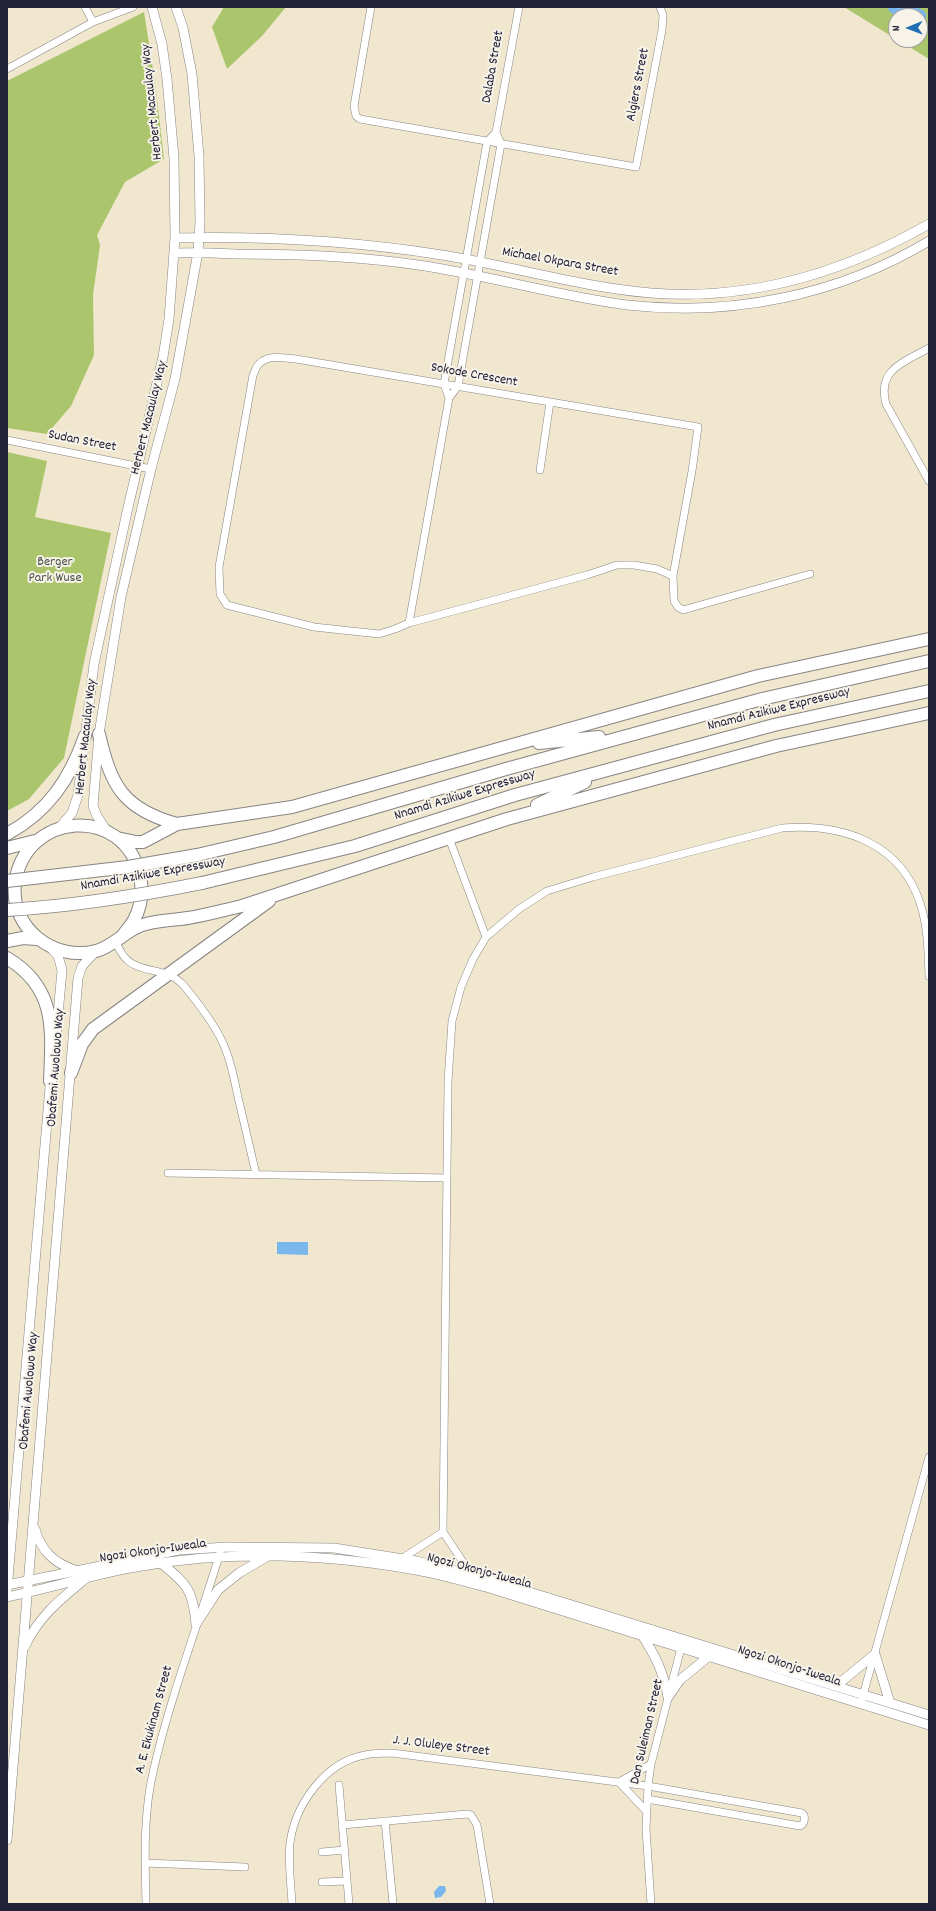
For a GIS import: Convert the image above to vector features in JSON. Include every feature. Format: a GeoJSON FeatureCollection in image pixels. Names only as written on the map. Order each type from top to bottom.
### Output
{"type":"FeatureCollection","features":[{"type":"Feature","properties":{"kind":"highway"},"geometry":{"type":"LineString","coordinates":[[7,848],[35,841],[59,828],[75,825],[91,826],[112,835],[136,842],[143,842],[177,824],[292,807],[508,747],[648,705],[758,676],[929,639]]}},
{"type":"Feature","properties":{"kind":"highway","name":"Nnamdi Azikiwe Expressway"},"geometry":{"type":"LineString","coordinates":[[7,881],[128,867],[197,854],[281,835],[634,733],[762,699],[929,661]]}},
{"type":"Feature","properties":{"kind":"highway","name":"Nnamdi Azikiwe Expressway"},"geometry":{"type":"LineString","coordinates":[[7,910],[82,904],[202,884],[355,846],[515,796],[774,725],[929,691]]}},
{"type":"Feature","properties":{"kind":"highway"},"geometry":{"type":"LineString","coordinates":[[35,841],[24,856],[19,867],[14,890],[20,914],[25,925],[37,939],[50,947],[73,953],[97,951],[133,929],[147,923],[211,913],[291,890],[507,820],[776,746],[929,713]]}},
{"type":"Feature","properties":{"kind":"highway"},"geometry":{"type":"LineString","coordinates":[[508,747],[634,733]]}},
{"type":"Feature","properties":{"kind":"highway"},"geometry":{"type":"LineString","coordinates":[[99,734],[109,772],[116,785],[147,814],[177,824]]}},
{"type":"Feature","properties":{"kind":"highway"},"geometry":{"type":"LineString","coordinates":[[7,834],[24,824],[50,801],[71,771],[85,736]]}},
{"type":"Feature","properties":{"kind":"highway"},"geometry":{"type":"LineString","coordinates":[[507,820],[616,768]]}},
{"type":"Feature","properties":{"kind":"highway"},"geometry":{"type":"LineString","coordinates":[[112,835],[129,851],[138,867],[142,885],[140,903],[136,915],[119,938]]}},
{"type":"Feature","properties":{"kind":"highway"},"geometry":{"type":"LineString","coordinates":[[71,1073],[82,1044],[93,1029],[259,908],[291,890]]}},
{"type":"Feature","properties":{"kind":"highway"},"geometry":{"type":"LineString","coordinates":[[7,941],[23,938],[37,939]]}},
{"type":"Feature","properties":{"kind":"highway"},"geometry":{"type":"LineString","coordinates":[[7,958],[26,972],[41,990],[50,1012],[52,1033],[50,1081]]}},
{"type":"Feature","properties":{"kind":"main road","name":"Herbert Macaulay Way"},"geometry":{"type":"LineString","coordinates":[[59,828],[72,813],[78,795],[94,664],[163,357],[169,319],[175,253],[174,158],[167,80],[162,44],[152,7]]}},
{"type":"Feature","properties":{"kind":"main road","name":"Herbert Macaulay Way"},"geometry":{"type":"LineString","coordinates":[[112,835],[97,816],[94,806],[99,734],[121,597],[175,379],[198,252],[198,156],[192,74],[183,28],[176,7]]}},
{"type":"Feature","properties":{"kind":"main road","name":"Michael Okpara Street"},"geometry":{"type":"LineString","coordinates":[[175,238],[199,237],[331,241],[386,247],[466,259],[519,271],[629,290],[652,293],[716,293],[763,287],[809,277],[884,249],[929,224]]}},
{"type":"Feature","properties":{"kind":"main road","name":"Michael Okpara Street"},"geometry":{"type":"LineString","coordinates":[[175,253],[294,254],[357,258],[419,265],[582,298],[627,305],[685,308],[736,305],[796,295],[845,282],[892,262],[929,241]]}},
{"type":"Feature","properties":{"kind":"main road","name":"Obafemi Awolowo Way"},"geometry":{"type":"LineString","coordinates":[[7,1601],[7,1585],[15,1513],[50,1081],[57,1032],[62,970],[58,956],[50,947]]}},
{"type":"Feature","properties":{"kind":"main road","name":"Obafemi Awolowo Way"},"geometry":{"type":"LineString","coordinates":[[7,1840],[27,1581],[78,978],[82,966],[97,951]]}},
{"type":"Feature","properties":{"kind":"main road"},"geometry":{"type":"LineString","coordinates":[[7,1533],[15,1513]]}},
{"type":"Feature","properties":{"kind":"main road"},"geometry":{"type":"LineString","coordinates":[[33,1524],[40,1544],[50,1558],[62,1566],[77,1571]]}},
{"type":"Feature","properties":{"kind":"main road","name":"Ngozi Okonjo-Iweala"},"geometry":{"type":"LineString","coordinates":[[7,1585],[180,1550],[221,1548],[334,1548],[401,1559],[471,1574],[682,1642],[836,1686],[929,1715]]}},
{"type":"Feature","properties":{"kind":"main road"},"geometry":{"type":"LineString","coordinates":[[196,1624],[218,1590],[238,1573],[268,1556]]}},
{"type":"Feature","properties":{"kind":"main road","name":"Ngozi Okonjo-Iweala"},"geometry":{"type":"LineString","coordinates":[[7,1597],[27,1593],[87,1576],[160,1563],[218,1558],[268,1556],[349,1560],[417,1570],[486,1587],[642,1635],[682,1642],[709,1656],[929,1725]]}},
{"type":"Feature","properties":{"kind":"main road"},"geometry":{"type":"LineString","coordinates":[[160,1563],[180,1579],[190,1593],[193,1602],[196,1624]]}},
{"type":"Feature","properties":{"kind":"main road"},"geometry":{"type":"LineString","coordinates":[[22,1650],[31,1632],[42,1617],[64,1595],[87,1576]]}},
{"type":"Feature","properties":{"kind":"main road"},"geometry":{"type":"LineString","coordinates":[[642,1635],[658,1660],[664,1675],[668,1696]]}},
{"type":"Feature","properties":{"kind":"main road"},"geometry":{"type":"LineString","coordinates":[[836,1686],[875,1654],[890,1703]]}},
{"type":"Feature","properties":{"kind":"main road"},"geometry":{"type":"LineString","coordinates":[[668,1696],[680,1680],[709,1656]]}},
{"type":"Feature","properties":{"kind":"street"},"geometry":{"type":"LineString","coordinates":[[85,7],[93,22]]}},
{"type":"Feature","properties":{"kind":"street"},"geometry":{"type":"LineString","coordinates":[[7,68],[93,22],[133,7]]}},
{"type":"Feature","properties":{"kind":"street"},"geometry":{"type":"LineString","coordinates":[[371,7],[354,106],[356,116],[364,121],[501,144]]}},
{"type":"Feature","properties":{"kind":"street","name":"Dalaba Street"},"geometry":{"type":"LineString","coordinates":[[496,132],[519,7]]}},
{"type":"Feature","properties":{"kind":"street","name":"Algiers Street"},"geometry":{"type":"LineString","coordinates":[[501,144],[636,167],[662,30],[663,15],[660,7]]}},
{"type":"Feature","properties":{"kind":"street"},"geometry":{"type":"LineString","coordinates":[[449,398],[444,384],[466,259],[487,142],[496,132],[501,144],[482,262],[478,276],[458,386],[449,398],[409,623],[587,575],[617,565],[634,564],[673,576],[674,601],[678,607],[683,610],[810,574]]}},
{"type":"Feature","properties":{"kind":"street"},"geometry":{"type":"LineString","coordinates":[[929,348],[897,366],[884,383],[883,392],[886,404],[929,481]]}},
{"type":"Feature","properties":{"kind":"street","name":"Sokode Crescent"},"geometry":{"type":"LineString","coordinates":[[409,623],[395,630],[380,634],[314,627],[227,605],[220,594],[219,567],[253,375],[259,364],[268,359],[279,357],[348,367],[698,427],[692,471],[673,576]]}},
{"type":"Feature","properties":{"kind":"street"},"geometry":{"type":"LineString","coordinates":[[540,470],[550,402]]}},
{"type":"Feature","properties":{"kind":"street","name":"Sudan Street"},"geometry":{"type":"LineString","coordinates":[[7,440],[152,469]]}},
{"type":"Feature","properties":{"kind":"street"},"geometry":{"type":"LineString","coordinates":[[471,1574],[443,1532],[448,1081],[452,1021],[461,987],[473,960],[486,937],[519,909],[546,891],[593,877],[775,830],[805,826],[841,830],[871,842],[892,859],[912,884],[920,905],[926,931],[929,976]]}},
{"type":"Feature","properties":{"kind":"street"},"geometry":{"type":"LineString","coordinates":[[449,838],[486,937]]}},
{"type":"Feature","properties":{"kind":"street"},"geometry":{"type":"LineString","coordinates":[[119,938],[120,954],[128,962],[137,967],[168,974],[184,986],[222,1041],[235,1082],[256,1174]]}},
{"type":"Feature","properties":{"kind":"street"},"geometry":{"type":"LineString","coordinates":[[168,1173],[447,1178]]}},
{"type":"Feature","properties":{"kind":"street"},"geometry":{"type":"LineString","coordinates":[[860,1704],[929,1457]]}},
{"type":"Feature","properties":{"kind":"street"},"geometry":{"type":"LineString","coordinates":[[401,1559],[443,1532]]}},
{"type":"Feature","properties":{"kind":"street","name":"A. E. Ekukinam Street"},"geometry":{"type":"LineString","coordinates":[[146,1904],[145,1863],[147,1812],[153,1769],[196,1624],[221,1548]]}},
{"type":"Feature","properties":{"kind":"street","name":"Dan Suleiman Street"},"geometry":{"type":"LineString","coordinates":[[651,1904],[646,1811],[648,1786],[651,1764],[682,1642]]}},
{"type":"Feature","properties":{"kind":"street","name":"J. J. Oluleye Street"},"geometry":{"type":"LineString","coordinates":[[292,1904],[289,1860],[290,1841],[300,1808],[315,1786],[332,1771],[352,1759],[364,1755],[392,1752],[648,1786],[802,1813],[804,1817],[803,1823],[800,1826],[647,1799]]}},
{"type":"Feature","properties":{"kind":"street"},"geometry":{"type":"LineString","coordinates":[[646,1811],[619,1782],[651,1764]]}},
{"type":"Feature","properties":{"kind":"street"},"geometry":{"type":"LineString","coordinates":[[339,1785],[349,1904]]}},
{"type":"Feature","properties":{"kind":"street"},"geometry":{"type":"LineString","coordinates":[[342,1825],[467,1814],[471,1815],[477,1825],[490,1904]]}},
{"type":"Feature","properties":{"kind":"street"},"geometry":{"type":"LineString","coordinates":[[386,1822],[393,1903]]}},
{"type":"Feature","properties":{"kind":"street"},"geometry":{"type":"LineString","coordinates":[[322,1852],[344,1850]]}},
{"type":"Feature","properties":{"kind":"street"},"geometry":{"type":"LineString","coordinates":[[145,1863],[245,1867]]}},
{"type":"Feature","properties":{"kind":"street"},"geometry":{"type":"LineString","coordinates":[[322,1882],[347,1881]]}},
{"type":"Feature","properties":{"kind":"green space"},"geometry":{"type":"Polygon","coordinates":[[[224,7],[286,7],[262,36],[227,69],[212,27],[224,7]]]}},
{"type":"Feature","properties":{"kind":"green space"},"geometry":{"type":"Polygon","coordinates":[[[844,7],[929,7],[929,59],[911,48],[928,48],[928,8],[888,8],[888,34],[844,7]]]}},
{"type":"Feature","properties":{"kind":"green space"},"geometry":{"type":"Polygon","coordinates":[[[144,12],[155,82],[164,159],[125,182],[97,235],[100,245],[93,295],[94,355],[71,406],[47,434],[7,428],[7,81],[144,12]]]}},
{"type":"Feature","properties":{"kind":"green space","name":"Berger Park Wuse"},"geometry":{"type":"Polygon","coordinates":[[[7,452],[47,461],[35,517],[111,533],[64,758],[29,799],[7,811],[7,452]]]}},
{"type":"Feature","properties":{"kind":"water"},"geometry":{"type":"Polygon","coordinates":[[[277,1242],[308,1242],[308,1255],[277,1254],[277,1242]]]}},
{"type":"Feature","properties":{"kind":"water"},"geometry":{"type":"Polygon","coordinates":[[[439,1886],[445,1886],[446,1891],[441,1897],[435,1898],[434,1892],[439,1886]]]}}]}
